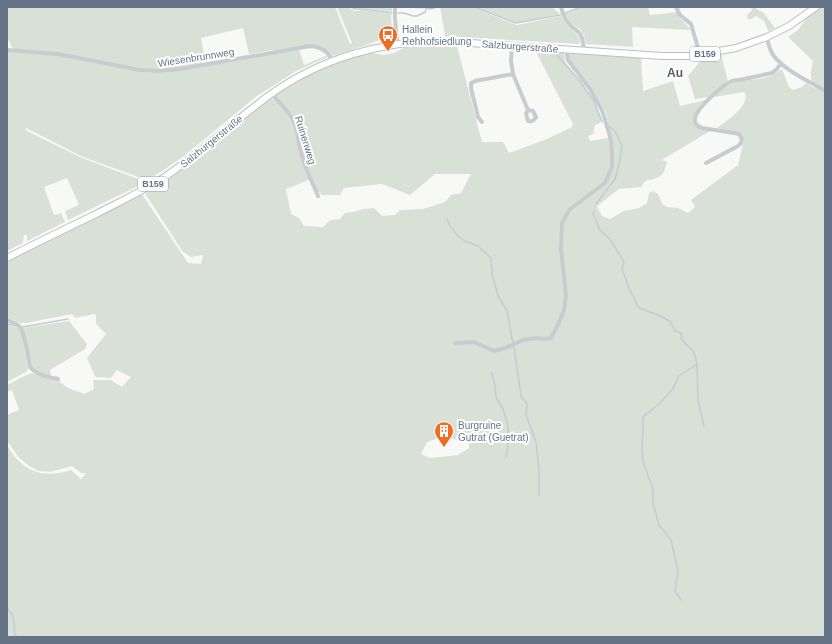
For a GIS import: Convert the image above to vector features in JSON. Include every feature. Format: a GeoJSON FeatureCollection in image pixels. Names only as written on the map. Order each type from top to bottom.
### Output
{"type":"FeatureCollection","features":[{"type":"Feature","properties":{"kind":"main road","name":"Salzburgerstraße"},"geometry":{"type":"LineString","coordinates":[[7,258],[128,198],[162,179],[271,94],[300,76],[332,61],[397,44],[442,41],[567,51],[584,50],[662,56],[700,55],[736,48],[767,37],[789,26],[816,7]]}},
{"type":"Feature","properties":{"kind":"street"},"geometry":{"type":"LineString","coordinates":[[395,7],[397,44]]}},
{"type":"Feature","properties":{"kind":"street"},"geometry":{"type":"LineString","coordinates":[[676,7],[680,15],[691,24],[700,55]]}},
{"type":"Feature","properties":{"kind":"street"},"geometry":{"type":"LineString","coordinates":[[562,9],[570,26],[581,34],[584,50]]}},
{"type":"Feature","properties":{"kind":"street"},"geometry":{"type":"LineString","coordinates":[[767,37],[769,47],[781,63],[825,91]]}},
{"type":"Feature","properties":{"kind":"street","name":"Wiesenbrunnweg"},"geometry":{"type":"LineString","coordinates":[[7,50],[57,54],[139,70],[158,71],[180,69],[310,46],[322,48],[328,53],[332,61]]}},
{"type":"Feature","properties":{"kind":"street"},"geometry":{"type":"LineString","coordinates":[[512,46],[511,61],[513,74],[528,110]]}},
{"type":"Feature","properties":{"kind":"street"},"geometry":{"type":"LineString","coordinates":[[455,343],[474,342],[494,351],[508,347],[523,340],[551,338],[564,310],[566,296],[561,249],[562,223],[570,209],[606,183],[612,167],[612,140],[602,110],[590,89],[568,60],[567,51]]}},
{"type":"Feature","properties":{"kind":"street"},"geometry":{"type":"LineString","coordinates":[[706,163],[738,146],[742,139],[738,134],[698,126],[695,122],[695,118],[698,112],[720,88],[732,81],[772,73],[781,63]]}},
{"type":"Feature","properties":{"kind":"street"},"geometry":{"type":"LineString","coordinates":[[482,122],[478,117],[471,84],[475,81],[513,74]]}},
{"type":"Feature","properties":{"kind":"street","name":"Ruinenweg"},"geometry":{"type":"LineString","coordinates":[[271,94],[284,107],[294,121],[302,158],[318,196]]}},
{"type":"Feature","properties":{"kind":"street"},"geometry":{"type":"LineString","coordinates":[[7,320],[20,326],[24,336],[30,367],[43,375],[58,379]]}},
{"type":"Feature","properties":{"kind":"shaded area"},"geometry":{"type":"Polygon","coordinates":[[[7,7],[335,7],[350,44],[352,43],[337,7],[347,7],[355,11],[362,10],[391,14],[392,35],[390,38],[379,40],[333,56],[321,47],[278,51],[274,50],[249,54],[243,28],[201,38],[205,62],[180,68],[157,70],[13,49],[7,38],[7,7]]]}},
{"type":"Feature","properties":{"kind":"shaded area"},"geometry":{"type":"Polygon","coordinates":[[[353,7],[392,7],[392,12],[355,8],[353,7]]]}},
{"type":"Feature","properties":{"kind":"shaded area"},"geometry":{"type":"Polygon","coordinates":[[[406,7],[440,7],[431,9],[406,7]]]}},
{"type":"Feature","properties":{"kind":"shaded area"},"geometry":{"type":"Polygon","coordinates":[[[440,7],[471,7],[517,25],[561,16],[567,25],[576,33],[580,41],[579,44],[445,36],[440,7]]]}},
{"type":"Feature","properties":{"kind":"shaded area"},"geometry":{"type":"Polygon","coordinates":[[[476,7],[552,7],[560,14],[517,23],[476,7]]]}},
{"type":"Feature","properties":{"kind":"shaded area"},"geometry":{"type":"Polygon","coordinates":[[[584,7],[648,7],[650,15],[677,12],[690,30],[632,27],[633,47],[586,44],[581,30],[571,23],[565,14],[584,7]]]}},
{"type":"Feature","properties":{"kind":"shaded area"},"geometry":{"type":"Polygon","coordinates":[[[751,7],[755,7],[763,12],[775,28],[768,31],[764,21],[756,16],[750,20],[747,17],[752,10],[751,7]]]}},
{"type":"Feature","properties":{"kind":"shaded area"},"geometry":{"type":"Polygon","coordinates":[[[820,7],[825,7],[825,637],[7,637],[7,445],[22,464],[34,471],[48,474],[71,470],[81,479],[86,473],[81,473],[72,466],[50,472],[39,471],[29,466],[18,457],[7,440],[7,415],[19,410],[12,390],[7,392],[7,385],[32,373],[59,381],[68,388],[85,394],[94,389],[93,380],[111,380],[122,387],[131,377],[117,370],[111,378],[95,376],[87,358],[106,334],[96,324],[96,315],[94,314],[75,318],[72,314],[26,323],[20,323],[7,318],[7,260],[139,195],[143,195],[188,263],[201,264],[203,255],[191,257],[183,252],[146,193],[198,156],[269,99],[276,101],[279,104],[292,122],[309,180],[286,189],[291,214],[299,218],[304,226],[323,227],[330,220],[340,219],[345,213],[363,209],[374,208],[382,216],[395,215],[400,210],[423,209],[445,202],[451,195],[461,193],[471,174],[435,174],[410,195],[382,184],[344,188],[340,195],[322,195],[317,190],[302,153],[294,118],[276,96],[276,94],[309,75],[329,66],[357,56],[371,53],[384,55],[394,53],[407,46],[416,44],[419,47],[457,46],[482,142],[503,142],[509,153],[547,139],[572,127],[573,124],[536,52],[564,53],[565,62],[582,82],[595,102],[601,117],[600,123],[595,125],[593,134],[588,136],[590,141],[608,138],[608,122],[605,110],[590,86],[570,60],[568,54],[569,52],[638,58],[641,57],[643,91],[673,81],[680,106],[706,100],[696,112],[693,123],[704,130],[710,131],[662,160],[667,162],[664,171],[660,176],[655,179],[645,181],[641,187],[619,189],[597,206],[602,216],[610,219],[624,211],[639,208],[647,203],[649,193],[653,191],[658,194],[663,205],[678,208],[688,213],[695,207],[691,200],[738,165],[744,140],[739,133],[717,128],[737,112],[746,97],[744,92],[714,97],[721,90],[741,81],[771,76],[782,69],[789,87],[793,90],[802,87],[806,83],[816,89],[811,78],[813,61],[788,37],[798,30],[808,16],[820,7]],[[442,437],[427,442],[421,454],[430,458],[458,455],[469,448],[469,442],[442,437]]]}},
{"type":"Feature","properties":{"kind":"shaded area"},"geometry":{"type":"Polygon","coordinates":[[[299,49],[304,65],[328,55],[329,56],[296,71],[257,96],[184,156],[147,180],[83,157],[26,128],[25,130],[82,158],[143,182],[142,184],[68,220],[65,211],[79,205],[67,178],[44,187],[54,215],[61,213],[65,222],[27,241],[27,235],[24,235],[23,243],[7,251],[7,52],[45,54],[129,70],[158,73],[299,49]]]}},
{"type":"Feature","properties":{"kind":"shaded area"},"geometry":{"type":"Polygon","coordinates":[[[721,54],[728,82],[709,97],[695,99],[688,76],[703,58],[721,54]]]}},
{"type":"Feature","properties":{"kind":"shaded area"},"geometry":{"type":"Polygon","coordinates":[[[327,60],[307,70],[175,167],[148,183],[174,166],[269,91],[306,69],[327,60]]]}},
{"type":"Feature","properties":{"kind":"shaded area"},"geometry":{"type":"Polygon","coordinates":[[[69,321],[87,344],[85,349],[50,370],[51,377],[35,371],[30,364],[22,328],[69,321]]]}},
{"type":"Feature","properties":{"kind":"shaded area"},"geometry":{"type":"Polygon","coordinates":[[[7,325],[19,328],[22,335],[28,369],[26,372],[7,382],[7,325]]]}},
{"type":"Feature","properties":{"kind":"waterway"},"geometry":{"type":"LineString","coordinates":[[351,7],[355,9],[392,13]]}},
{"type":"Feature","properties":{"kind":"waterway"},"geometry":{"type":"LineString","coordinates":[[398,13],[417,16],[425,12],[427,8],[431,9],[437,7]]}},
{"type":"Feature","properties":{"kind":"waterway"},"geometry":{"type":"LineString","coordinates":[[474,7],[516,23],[560,15],[581,7]]}},
{"type":"Feature","properties":{"kind":"waterway"},"geometry":{"type":"LineString","coordinates":[[556,54],[578,79],[594,101],[602,122]]}},
{"type":"Feature","properties":{"kind":"waterway"},"geometry":{"type":"LineString","coordinates":[[596,204],[615,179],[620,160],[622,146],[615,131],[610,127]]}},
{"type":"Feature","properties":{"kind":"waterway"},"geometry":{"type":"LineString","coordinates":[[594,211],[593,214],[600,230],[610,239],[624,262],[622,269],[639,308],[670,321],[675,331],[681,333],[682,340],[694,352],[697,364],[698,401],[704,426]]}},
{"type":"Feature","properties":{"kind":"waterway"},"geometry":{"type":"LineString","coordinates":[[447,219],[450,226],[458,236],[465,241],[478,246],[491,258],[492,274],[498,296],[507,311],[513,343]]}},
{"type":"Feature","properties":{"kind":"waterway"},"geometry":{"type":"LineString","coordinates":[[22,327],[68,319]]}},
{"type":"Feature","properties":{"kind":"waterway"},"geometry":{"type":"LineString","coordinates":[[7,324],[16,326]]}},
{"type":"Feature","properties":{"kind":"waterway"},"geometry":{"type":"LineString","coordinates":[[514,347],[521,396],[527,404],[526,415],[536,442],[539,470],[539,496]]}},
{"type":"Feature","properties":{"kind":"waterway"},"geometry":{"type":"LineString","coordinates":[[681,600],[675,591],[678,571],[671,540],[659,525],[653,503],[653,489],[643,462],[643,417],[660,403],[672,390],[679,376],[697,364]]}},
{"type":"Feature","properties":{"kind":"waterway"},"geometry":{"type":"LineString","coordinates":[[491,372],[495,385],[496,397],[503,409],[508,426],[506,458]]}},
{"type":"Feature","properties":{"kind":"waterway"},"geometry":{"type":"LineString","coordinates":[[7,607],[13,616],[15,634],[17,637]]}},
{"type":"Feature","properties":{"kind":"place","name":"Hallein Rehhofsiedlung"},"geometry":{"type":"Point","coordinates":[388,52]}},
{"type":"Feature","properties":{"kind":"place","name":"Burgruine Gutrat (Guetrat)"},"geometry":{"type":"Point","coordinates":[444,448]}},
{"type":"Feature","properties":{"kind":"district","name":"Au"},"geometry":{"type":"Point","coordinates":[675,73]}}]}
